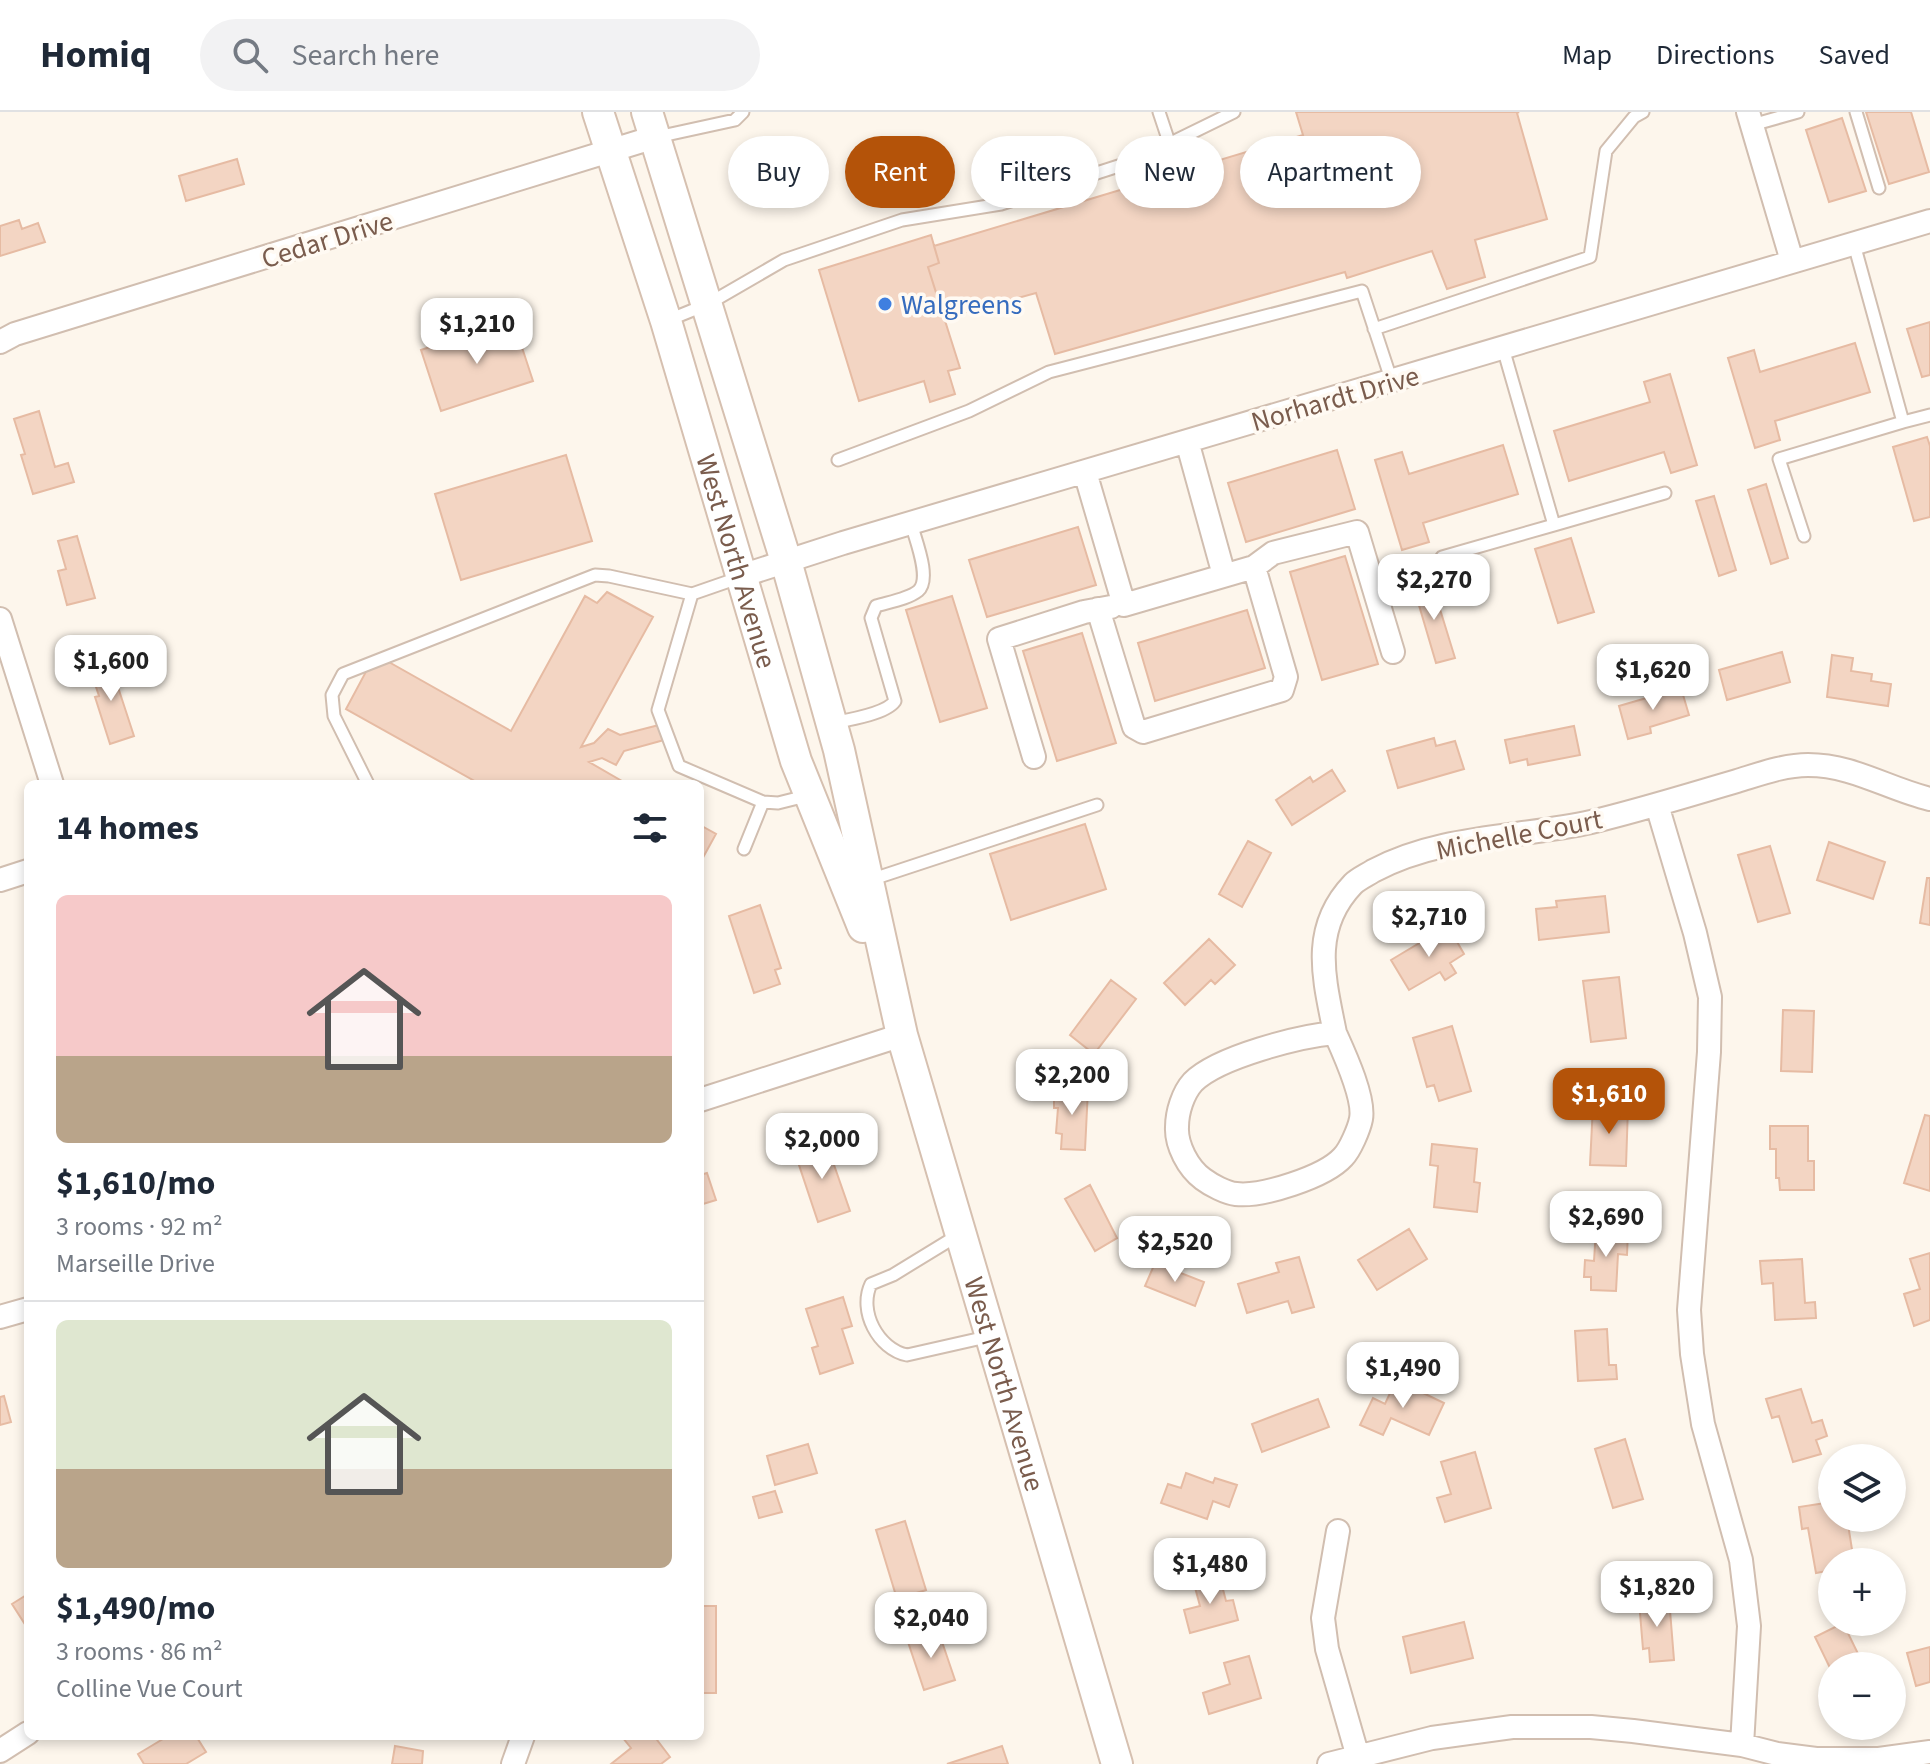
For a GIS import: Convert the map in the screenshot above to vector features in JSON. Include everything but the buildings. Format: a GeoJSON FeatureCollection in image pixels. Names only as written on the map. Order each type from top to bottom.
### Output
{"type":"FeatureCollection","features":[{"type":"Feature","properties":{"kind":"main road","name":"West North Avenue"},"geometry":{"type":"LineString","coordinates":[[598,112],[666,321],[796,761],[810,795],[857,884]]}},
{"type":"Feature","properties":{"kind":"main road","name":"West North Avenue"},"geometry":{"type":"LineString","coordinates":[[651,125],[786,561],[831,723],[857,884],[1117,1764]]}},
{"type":"Feature","properties":{"kind":"street"},"geometry":{"type":"LineString","coordinates":[[1750,119],[1792,261]]}},
{"type":"Feature","properties":{"kind":"street","name":"Cedar Drive"},"geometry":{"type":"LineString","coordinates":[[0,342],[15,334],[610,151],[651,125]]}},
{"type":"Feature","properties":{"kind":"street","name":"Norhardt Drive"},"geometry":{"type":"LineString","coordinates":[[741,576],[1930,221]]}},
{"type":"Feature","properties":{"kind":"street"},"geometry":{"type":"LineString","coordinates":[[1187,441],[1224,575]]}},
{"type":"Feature","properties":{"kind":"street"},"geometry":{"type":"LineString","coordinates":[[1085,472],[1124,605]]}},
{"type":"Feature","properties":{"kind":"street"},"geometry":{"type":"LineString","coordinates":[[1034,757],[999,639],[1254,567],[1273,553],[1357,532],[1393,652]]}},
{"type":"Feature","properties":{"kind":"street"},"geometry":{"type":"LineString","coordinates":[[1098,609],[1134,727],[1143,732],[1282,690],[1286,677],[1254,567]]}},
{"type":"Feature","properties":{"kind":"street"},"geometry":{"type":"LineString","coordinates":[[0,619],[51,780]]}},
{"type":"Feature","properties":{"kind":"street","name":"Michelle Court"},"geometry":{"type":"LineString","coordinates":[[1335,1033],[1308,1035],[1242,1056],[1211,1069],[1192,1083],[1177,1111],[1177,1135],[1186,1160],[1201,1178],[1232,1194],[1252,1194],[1310,1178],[1344,1157],[1362,1117],[1348,1063],[1335,1033],[1322,941],[1332,911],[1354,882],[1387,864],[1441,847],[1503,834],[1589,822],[1805,764],[1841,766],[1930,799]]}},
{"type":"Feature","properties":{"kind":"street"},"geometry":{"type":"LineString","coordinates":[[1657,805],[1695,933],[1710,997],[1709,1052],[1689,1310],[1703,1424],[1741,1560],[1749,1626],[1742,1745]]}},
{"type":"Feature","properties":{"kind":"street"},"geometry":{"type":"LineString","coordinates":[[0,880],[24,872]]}},
{"type":"Feature","properties":{"kind":"street"},"geometry":{"type":"LineString","coordinates":[[704,1099],[902,1035]]}},
{"type":"Feature","properties":{"kind":"street"},"geometry":{"type":"LineString","coordinates":[[0,1317],[24,1310]]}},
{"type":"Feature","properties":{"kind":"street"},"geometry":{"type":"LineString","coordinates":[[1338,1531],[1323,1618],[1327,1649],[1359,1760]]}},
{"type":"Feature","properties":{"kind":"street"},"geometry":{"type":"LineString","coordinates":[[1329,1764],[1359,1760],[1469,1731],[1526,1726],[1591,1727],[1742,1745],[1816,1759],[1879,1759],[1930,1752]]}},
{"type":"Feature","properties":{"kind":"street"},"geometry":{"type":"LineString","coordinates":[[0,1751],[24,1736]]}},
{"type":"Feature","properties":{"kind":"street"},"geometry":{"type":"LineString","coordinates":[[513,1764],[522,1740]]}},
{"type":"Feature","properties":{"kind":"lane"},"geometry":{"type":"LineString","coordinates":[[651,125],[735,120],[743,112]]}},
{"type":"Feature","properties":{"kind":"lane"},"geometry":{"type":"LineString","coordinates":[[1159,112],[1167,136]]}},
{"type":"Feature","properties":{"kind":"lane"},"geometry":{"type":"LineString","coordinates":[[1182,136],[1234,112]]}},
{"type":"Feature","properties":{"kind":"lane"},"geometry":{"type":"LineString","coordinates":[[1374,329],[1590,257],[1606,151],[1634,117],[1643,112]]}},
{"type":"Feature","properties":{"kind":"lane"},"geometry":{"type":"LineString","coordinates":[[1750,119],[1798,112]]}},
{"type":"Feature","properties":{"kind":"lane"},"geometry":{"type":"LineString","coordinates":[[1856,112],[1879,188]]}},
{"type":"Feature","properties":{"kind":"lane"},"geometry":{"type":"LineString","coordinates":[[666,321],[708,304],[784,260],[902,220],[1001,204],[1115,167]]}},
{"type":"Feature","properties":{"kind":"lane"},"geometry":{"type":"LineString","coordinates":[[1854,244],[1903,422]]}},
{"type":"Feature","properties":{"kind":"lane"},"geometry":{"type":"LineString","coordinates":[[838,460],[969,411],[1049,372],[1362,291],[1392,382]]}},
{"type":"Feature","properties":{"kind":"lane"},"geometry":{"type":"LineString","coordinates":[[1503,348],[1554,525]]}},
{"type":"Feature","properties":{"kind":"lane"},"geometry":{"type":"LineString","coordinates":[[1804,536],[1779,459],[1930,415]]}},
{"type":"Feature","properties":{"kind":"lane"},"geometry":{"type":"LineString","coordinates":[[1442,557],[1665,493]]}},
{"type":"Feature","properties":{"kind":"lane"},"geometry":{"type":"LineString","coordinates":[[831,723],[883,710],[895,701],[871,618],[876,606],[915,593],[922,587],[925,578],[911,523]]}},
{"type":"Feature","properties":{"kind":"lane"},"geometry":{"type":"LineString","coordinates":[[366,780],[334,716],[332,695],[343,674],[595,575],[692,594],[741,576]]}},
{"type":"Feature","properties":{"kind":"lane"},"geometry":{"type":"LineString","coordinates":[[692,594],[658,710],[679,766],[763,802],[778,803],[810,795]]}},
{"type":"Feature","properties":{"kind":"lane"},"geometry":{"type":"LineString","coordinates":[[744,849],[763,802]]}},
{"type":"Feature","properties":{"kind":"lane"},"geometry":{"type":"LineString","coordinates":[[857,884],[1097,805]]}},
{"type":"Feature","properties":{"kind":"lane"},"geometry":{"type":"LineString","coordinates":[[961,1234],[921,1260],[871,1284],[868,1291],[869,1312],[874,1329],[888,1347],[896,1353],[907,1355],[991,1336]]}},
{"type":"Feature","properties":{"kind":"place","name":"Walgreens"},"geometry":{"type":"Point","coordinates":[885,304]}}]}
